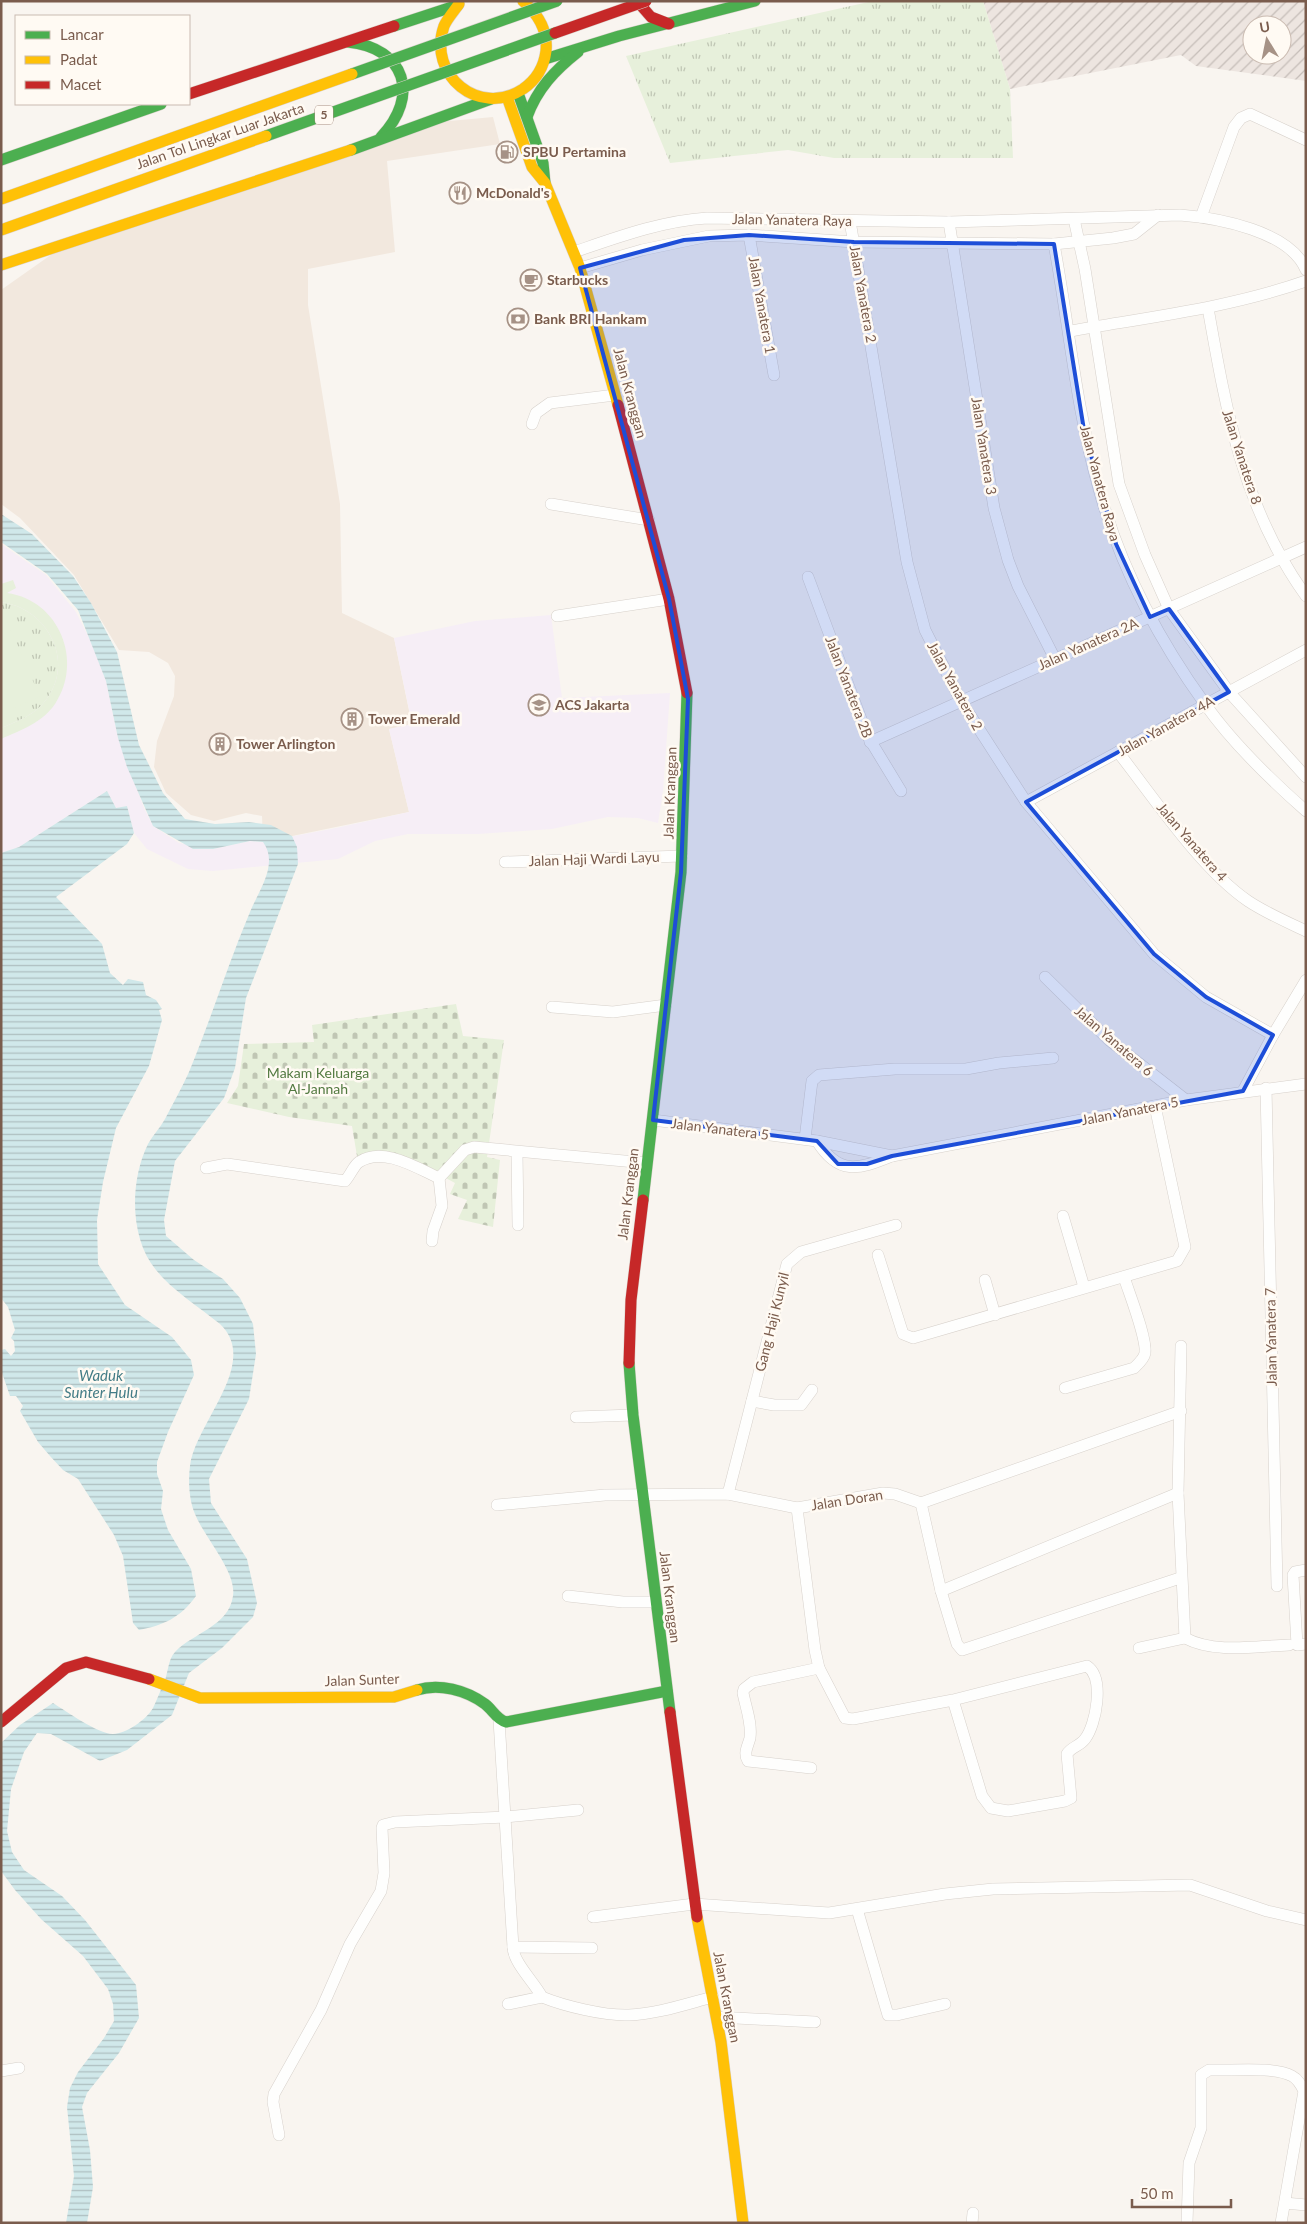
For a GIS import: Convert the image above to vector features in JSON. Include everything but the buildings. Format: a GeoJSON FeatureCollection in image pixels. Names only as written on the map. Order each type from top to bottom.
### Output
{"type":"FeatureCollection","features":[{"type":"Feature","properties":{"kind":"main road"},"geometry":{"type":"LineString","coordinates":[[1,265],[374,142],[491,99],[513,95],[535,79],[545,59],[546,39],[544,29],[535,12],[522,1]]}},
{"type":"Feature","properties":{"kind":"main road","name":"Jalan Tol Lingkar Luar Jakarta"},"geometry":{"type":"LineString","coordinates":[[1,199],[557,1]]}},
{"type":"Feature","properties":{"kind":"main road"},"geometry":{"type":"LineString","coordinates":[[637,1],[651,17],[669,24]]}},
{"type":"Feature","properties":{"kind":"main road","name":"Jalan Tol Lingkar Luar Jakarta"},"geometry":{"type":"LineString","coordinates":[[1,230],[646,1]]}},
{"type":"Feature","properties":{"kind":"main road"},"geometry":{"type":"LineString","coordinates":[[545,59],[619,36],[755,1]]}},
{"type":"Feature","properties":{"kind":"main road"},"geometry":{"type":"LineString","coordinates":[[190,94],[461,3]]}},
{"type":"Feature","properties":{"kind":"main road"},"geometry":{"type":"LineString","coordinates":[[461,3],[444,23],[439,51],[445,69],[464,90],[482,98],[491,99]]}},
{"type":"Feature","properties":{"kind":"main road"},"geometry":{"type":"LineString","coordinates":[[415,19],[429,18],[444,23]]}},
{"type":"Feature","properties":{"kind":"main road"},"geometry":{"type":"LineString","coordinates":[[342,43],[360,43],[377,48],[391,59],[403,83],[404,100],[399,117],[388,131],[374,142]]}},
{"type":"Feature","properties":{"kind":"main road"},"geometry":{"type":"LineString","coordinates":[[527,117],[532,101],[549,76],[586,46]]}},
{"type":"Feature","properties":{"kind":"main road","name":"Jalan Kranggan"},"geometry":{"type":"LineString","coordinates":[[513,95],[527,117],[543,163],[545,183]]}},
{"type":"Feature","properties":{"kind":"main road","name":"Jalan Kranggan"},"geometry":{"type":"LineString","coordinates":[[513,95],[532,167],[545,183],[580,268],[616,395],[669,599],[688,699],[682,856],[631,1300],[629,1364],[642,1495],[694,1904],[717,2017],[743,2223]]}},
{"type":"Feature","properties":{"kind":"main road"},"geometry":{"type":"LineString","coordinates":[[1,160],[158,105]]}},
{"type":"Feature","properties":{"kind":"main road","name":"Jalan Sunter"},"geometry":{"type":"LineString","coordinates":[[1,1722],[66,1668],[79,1663],[93,1663],[151,1680],[192,1696],[211,1699],[268,1696],[377,1698],[402,1696],[428,1686],[443,1686],[486,1705],[498,1720]]}},
{"type":"Feature","properties":{"kind":"main road"},"geometry":{"type":"LineString","coordinates":[[498,1720],[515,1721],[667,1691]]}},
{"type":"Feature","properties":{"kind":"street"},"geometry":{"type":"LineString","coordinates":[[1201,217],[1234,127],[1242,118],[1250,114],[1306,140]]}},
{"type":"Feature","properties":{"kind":"street","name":"Jalan Yanatera Raya"},"geometry":{"type":"LineString","coordinates":[[580,268],[661,246],[709,236],[749,235],[854,242],[1054,244],[1134,234],[1158,215]]}},
{"type":"Feature","properties":{"kind":"street","name":"Jalan Yanatera Raya"},"geometry":{"type":"LineString","coordinates":[[574,252],[657,226],[708,218],[949,222],[1158,215],[1201,217],[1265,234],[1293,249],[1306,270]]}},
{"type":"Feature","properties":{"kind":"street","name":"Jalan Yanatera Raya"},"geometry":{"type":"LineString","coordinates":[[1074,219],[1094,326],[1119,484],[1145,555],[1168,609],[1229,692],[1306,777]]}},
{"type":"Feature","properties":{"kind":"street","name":"Jalan Yanatera 2"},"geometry":{"type":"LineString","coordinates":[[850,221],[907,562],[925,630],[961,701],[1026,802],[1154,954],[1206,997],[1273,1035]]}},
{"type":"Feature","properties":{"kind":"street","name":"Jalan Yanatera 3"},"geometry":{"type":"LineString","coordinates":[[949,222],[994,508],[1008,560],[1018,586],[1055,659]]}},
{"type":"Feature","properties":{"kind":"street"},"geometry":{"type":"LineString","coordinates":[[657,226],[661,246]]}},
{"type":"Feature","properties":{"kind":"street","name":"Jalan Yanatera 1"},"geometry":{"type":"LineString","coordinates":[[749,235],[774,376]]}},
{"type":"Feature","properties":{"kind":"street","name":"Jalan Yanatera Raya"},"geometry":{"type":"LineString","coordinates":[[1054,244],[1070,331],[1084,430],[1098,488],[1116,544],[1150,617],[1205,705],[1273,781],[1306,811]]}},
{"type":"Feature","properties":{"kind":"street"},"geometry":{"type":"LineString","coordinates":[[1070,331],[1208,308],[1271,293],[1306,281]]}},
{"type":"Feature","properties":{"kind":"street","name":"Jalan Yanatera 8"},"geometry":{"type":"LineString","coordinates":[[1208,308],[1226,409],[1254,501],[1281,558],[1306,596]]}},
{"type":"Feature","properties":{"kind":"street"},"geometry":{"type":"LineString","coordinates":[[532,424],[536,413],[550,404],[616,395]]}},
{"type":"Feature","properties":{"kind":"street"},"geometry":{"type":"LineString","coordinates":[[551,504],[649,520]]}},
{"type":"Feature","properties":{"kind":"street","name":"Jalan Yanatera 2A"},"geometry":{"type":"LineString","coordinates":[[870,742],[1306,547]]}},
{"type":"Feature","properties":{"kind":"street","name":"Jalan Yanatera 2B"},"geometry":{"type":"LineString","coordinates":[[808,577],[834,651],[870,742],[901,791]]}},
{"type":"Feature","properties":{"kind":"street"},"geometry":{"type":"LineString","coordinates":[[557,616],[669,599]]}},
{"type":"Feature","properties":{"kind":"street","name":"Jalan Yanatera 4A"},"geometry":{"type":"LineString","coordinates":[[1026,802],[1306,650]]}},
{"type":"Feature","properties":{"kind":"street","name":"Jalan Yanatera 4"},"geometry":{"type":"LineString","coordinates":[[1118,752],[1196,851],[1229,886],[1248,902],[1306,931]]}},
{"type":"Feature","properties":{"kind":"street","name":"Jalan Haji Wardi Layu"},"geometry":{"type":"LineString","coordinates":[[505,862],[682,856]]}},
{"type":"Feature","properties":{"kind":"street","name":"Jalan Yanatera 6"},"geometry":{"type":"LineString","coordinates":[[1045,977],[1109,1040],[1186,1100]]}},
{"type":"Feature","properties":{"kind":"street"},"geometry":{"type":"LineString","coordinates":[[1244,1091],[1273,1035],[1306,980]]}},
{"type":"Feature","properties":{"kind":"street"},"geometry":{"type":"LineString","coordinates":[[552,1008],[613,1012],[666,1005]]}},
{"type":"Feature","properties":{"kind":"street"},"geometry":{"type":"LineString","coordinates":[[811,1140],[812,1081],[819,1075],[895,1069],[966,1069],[1053,1058]]}},
{"type":"Feature","properties":{"kind":"street","name":"Jalan Yanatera 5"},"geometry":{"type":"LineString","coordinates":[[811,1140],[832,1161],[846,1166],[867,1164],[892,1156],[1186,1100],[1306,1084]]}},
{"type":"Feature","properties":{"kind":"street","name":"Jalan Yanatera 7"},"geometry":{"type":"LineString","coordinates":[[1266,1088],[1276,1586]]}},
{"type":"Feature","properties":{"kind":"street"},"geometry":{"type":"LineString","coordinates":[[878,1255],[903,1334],[912,1338],[1177,1261],[1185,1248],[1154,1106]]}},
{"type":"Feature","properties":{"kind":"street","name":"Jalan Yanatera 5"},"geometry":{"type":"LineString","coordinates":[[653,1120],[811,1140],[892,1156]]}},
{"type":"Feature","properties":{"kind":"street"},"geometry":{"type":"LineString","coordinates":[[438,1178],[469,1148],[646,1163]]}},
{"type":"Feature","properties":{"kind":"street"},"geometry":{"type":"LineString","coordinates":[[517,1152],[518,1226]]}},
{"type":"Feature","properties":{"kind":"street"},"geometry":{"type":"LineString","coordinates":[[206,1168],[227,1164],[346,1181],[358,1162],[387,1157],[407,1162],[438,1178]]}},
{"type":"Feature","properties":{"kind":"street"},"geometry":{"type":"LineString","coordinates":[[432,1241],[434,1228],[442,1206],[438,1178]]}},
{"type":"Feature","properties":{"kind":"street"},"geometry":{"type":"LineString","coordinates":[[1064,1216],[1084,1287]]}},
{"type":"Feature","properties":{"kind":"street","name":"Gang Haji Kunyil"},"geometry":{"type":"LineString","coordinates":[[728,1494],[787,1264],[801,1252],[896,1225]]}},
{"type":"Feature","properties":{"kind":"street"},"geometry":{"type":"LineString","coordinates":[[1065,1388],[1134,1368],[1141,1362],[1145,1352],[1144,1340],[1124,1277]]}},
{"type":"Feature","properties":{"kind":"street"},"geometry":{"type":"LineString","coordinates":[[985,1280],[995,1315]]}},
{"type":"Feature","properties":{"kind":"street"},"geometry":{"type":"LineString","coordinates":[[1181,1346],[1178,1494],[1180,1578],[1185,1638]]}},
{"type":"Feature","properties":{"kind":"street"},"geometry":{"type":"LineString","coordinates":[[752,1402],[774,1405],[802,1405],[812,1390]]}},
{"type":"Feature","properties":{"kind":"street"},"geometry":{"type":"LineString","coordinates":[[1180,1578],[965,1650],[957,1644],[941,1592],[921,1502],[1181,1411]]}},
{"type":"Feature","properties":{"kind":"street"},"geometry":{"type":"LineString","coordinates":[[576,1417],[633,1415]]}},
{"type":"Feature","properties":{"kind":"street","name":"Jalan Doran"},"geometry":{"type":"LineString","coordinates":[[497,1505],[605,1495],[728,1494],[797,1508],[882,1493],[895,1494],[921,1502]]}},
{"type":"Feature","properties":{"kind":"street"},"geometry":{"type":"LineString","coordinates":[[941,1592],[1178,1494]]}},
{"type":"Feature","properties":{"kind":"street"},"geometry":{"type":"LineString","coordinates":[[797,1508],[815,1650],[819,1668],[846,1719],[953,1700],[1085,1666],[1090,1667],[1096,1680],[1096,1707],[1086,1738],[1067,1754],[1071,1798],[1065,1801],[1008,1811],[991,1808],[982,1796],[953,1700]]}},
{"type":"Feature","properties":{"kind":"street"},"geometry":{"type":"LineString","coordinates":[[1306,1570],[1295,1572],[1293,1575],[1297,1645],[1306,1644]]}},
{"type":"Feature","properties":{"kind":"street"},"geometry":{"type":"LineString","coordinates":[[568,1596],[623,1602],[656,1602]]}},
{"type":"Feature","properties":{"kind":"street"},"geometry":{"type":"LineString","coordinates":[[1139,1648],[1185,1638],[1200,1645],[1221,1647],[1289,1644]]}},
{"type":"Feature","properties":{"kind":"street"},"geometry":{"type":"LineString","coordinates":[[810,1768],[748,1761],[745,1752],[750,1738],[750,1726],[743,1693],[748,1685],[760,1680],[819,1668]]}},
{"type":"Feature","properties":{"kind":"street"},"geometry":{"type":"LineString","coordinates":[[498,1720],[506,1817],[512,1947],[516,1960],[535,1984],[542,1997]]}},
{"type":"Feature","properties":{"kind":"street"},"geometry":{"type":"LineString","coordinates":[[278,2134],[273,2102],[274,2094],[321,2010],[342,1960],[384,1884],[383,1825],[395,1822],[506,1817],[578,1810]]}},
{"type":"Feature","properties":{"kind":"street"},"geometry":{"type":"LineString","coordinates":[[593,1917],[694,1904],[829,1913],[985,1890],[1190,1885],[1211,1890],[1267,1911],[1306,1920]]}},
{"type":"Feature","properties":{"kind":"street"},"geometry":{"type":"LineString","coordinates":[[857,1908],[888,2015],[897,2015],[945,2004]]}},
{"type":"Feature","properties":{"kind":"street"},"geometry":{"type":"LineString","coordinates":[[512,1947],[592,1948]]}},
{"type":"Feature","properties":{"kind":"street"},"geometry":{"type":"LineString","coordinates":[[508,2004],[542,1997],[553,2002],[622,2015],[642,2014],[713,1997]]}},
{"type":"Feature","properties":{"kind":"street"},"geometry":{"type":"LineString","coordinates":[[717,2017],[815,2022]]}},
{"type":"Feature","properties":{"kind":"street"},"geometry":{"type":"LineString","coordinates":[[1,2071],[18,2068]]}},
{"type":"Feature","properties":{"kind":"street"},"geometry":{"type":"LineString","coordinates":[[1187,2223],[1189,2163],[1201,2128],[1201,2075],[1209,2070],[1270,2071],[1292,2075],[1303,2081],[1304,2091],[1281,2223]]}},
{"type":"Feature","properties":{"kind":"street"},"geometry":{"type":"LineString","coordinates":[[1285,2203],[1306,2205]]}},
{"type":"Feature","properties":{"kind":"highlighted area"},"geometry":{"type":"Polygon","coordinates":[[[749,235],[854,242],[1054,244],[1084,430],[1116,544],[1150,617],[1169,609],[1229,692],[1026,802],[1154,954],[1206,997],[1273,1035],[1243,1091],[892,1156],[867,1164],[838,1164],[817,1141],[653,1120],[681,872],[688,699],[669,599],[580,268],[684,240],[749,235]]]}},
{"type":"Feature","properties":{"kind":"shaded area"},"geometry":{"type":"Polygon","coordinates":[[[983,1],[1306,1],[1306,81],[1196,66],[1181,55],[1010,89],[983,1]]]}},
{"type":"Feature","properties":{"kind":"shaded area"},"geometry":{"type":"Polygon","coordinates":[[[493,117],[500,144],[387,161],[395,252],[308,269],[308,305],[340,504],[342,613],[394,638],[412,725],[389,729],[409,812],[263,842],[262,816],[246,813],[214,821],[191,815],[166,793],[154,767],[157,741],[174,696],[175,676],[168,663],[149,652],[119,650],[74,575],[20,518],[1,504],[1,290],[55,252],[428,123],[493,117]]]}},
{"type":"Feature","properties":{"kind":"shaded area","name":"ACS Jakarta"},"geometry":{"type":"Polygon","coordinates":[[[1,544],[46,575],[76,612],[91,642],[106,681],[118,738],[144,808],[153,826],[179,843],[213,849],[250,841],[263,842],[409,812],[389,729],[412,724],[394,638],[475,621],[551,615],[562,698],[670,693],[663,791],[658,823],[638,818],[608,817],[552,829],[478,834],[408,834],[375,841],[338,859],[213,871],[188,869],[147,849],[134,833],[127,806],[116,808],[107,791],[19,847],[1,853],[1,544]]]}},
{"type":"Feature","properties":{"kind":"green space"},"geometry":{"type":"Polygon","coordinates":[[[873,1],[983,1],[1010,89],[1013,158],[834,158],[788,150],[670,163],[626,56],[873,1]]]}},
{"type":"Feature","properties":{"kind":"green space"},"geometry":{"type":"Polygon","coordinates":[[[13,580],[16,588],[7,593],[25,598],[41,607],[53,620],[61,635],[66,652],[67,670],[63,687],[50,711],[31,725],[1,739],[1,728],[31,714],[42,705],[55,685],[58,669],[57,653],[52,639],[43,625],[32,614],[17,606],[1,602],[1,584],[13,580]]]}},
{"type":"Feature","properties":{"kind":"green space"},"geometry":{"type":"Polygon","coordinates":[[[1,602],[17,606],[32,614],[43,625],[52,639],[57,653],[58,669],[55,685],[42,705],[26,717],[1,728],[1,602]]]}},
{"type":"Feature","properties":{"kind":"green space"},"geometry":{"type":"Polygon","coordinates":[[[1,607],[40,697],[1,713],[1,607]]]}},
{"type":"Feature","properties":{"kind":"green space","name":"Makam Keluarga Al-Jannah"},"geometry":{"type":"Polygon","coordinates":[[[456,1004],[463,1036],[504,1040],[487,1157],[500,1160],[493,1227],[458,1219],[467,1200],[450,1194],[455,1183],[418,1163],[388,1153],[357,1156],[352,1126],[289,1117],[227,1103],[238,1086],[244,1044],[314,1042],[312,1025],[456,1004]]]}},
{"type":"Feature","properties":{"kind":"water"},"geometry":{"type":"Polygon","coordinates":[[[1,514],[32,534],[73,576],[91,603],[117,652],[139,745],[163,793],[185,819],[215,824],[249,822],[271,825],[292,836],[297,847],[298,864],[246,998],[235,1068],[224,1098],[175,1161],[164,1220],[166,1236],[194,1260],[223,1279],[240,1298],[253,1324],[256,1354],[249,1399],[209,1479],[211,1503],[247,1559],[257,1603],[253,1617],[222,1648],[189,1673],[172,1715],[127,1750],[100,1761],[51,1734],[37,1733],[24,1752],[11,1789],[7,1831],[12,1852],[24,1870],[62,1896],[85,1920],[136,1985],[139,2018],[119,2053],[87,2093],[82,2107],[90,2150],[93,2187],[87,2223],[66,2223],[74,2176],[67,2107],[70,2088],[78,2072],[104,2038],[114,2021],[113,2004],[108,1989],[83,1956],[41,1919],[1,1871],[1,1743],[20,1725],[53,1703],[82,1722],[107,1733],[113,1734],[130,1729],[146,1717],[153,1708],[175,1652],[182,1645],[218,1622],[230,1606],[233,1587],[230,1576],[195,1514],[190,1497],[189,1478],[194,1449],[230,1375],[233,1357],[231,1340],[220,1324],[178,1292],[156,1270],[147,1257],[141,1242],[135,1208],[138,1174],[142,1158],[189,1072],[242,932],[266,877],[269,859],[263,842],[250,841],[213,849],[193,849],[153,826],[127,767],[118,738],[106,681],[78,610],[47,574],[1,542],[1,514]]]}},
{"type":"Feature","properties":{"kind":"water","name":"Waduk Sunter Hulu"},"geometry":{"type":"Polygon","coordinates":[[[107,791],[116,808],[127,806],[134,833],[127,844],[56,897],[102,944],[110,973],[123,985],[128,979],[143,982],[146,995],[156,1000],[162,1009],[159,1010],[162,1020],[149,1066],[116,1128],[103,1182],[97,1220],[98,1264],[125,1305],[172,1337],[191,1360],[194,1375],[168,1432],[157,1462],[157,1474],[163,1491],[161,1509],[168,1530],[191,1569],[196,1596],[178,1615],[164,1623],[139,1630],[133,1623],[123,1556],[114,1535],[78,1479],[63,1470],[38,1442],[20,1411],[23,1406],[16,1396],[10,1396],[1,1370],[1,1350],[5,1349],[11,1356],[15,1351],[14,1341],[11,1338],[15,1330],[8,1307],[1,1298],[1,853],[19,847],[107,791]]]}},
{"type":"Feature","properties":{"kind":"traffic: fast"},"geometry":{"type":"LineString","coordinates":[[352,74],[557,1]]}},
{"type":"Feature","properties":{"kind":"traffic: fast"},"geometry":{"type":"LineString","coordinates":[[545,59],[619,36],[755,1]]}},
{"type":"Feature","properties":{"kind":"traffic: fast"},"geometry":{"type":"LineString","coordinates":[[394,26],[458,5]]}},
{"type":"Feature","properties":{"kind":"traffic: fast"},"geometry":{"type":"LineString","coordinates":[[266,136],[555,33]]}},
{"type":"Feature","properties":{"kind":"traffic: fast"},"geometry":{"type":"LineString","coordinates":[[348,42],[368,46],[383,54],[394,64],[401,76],[403,91],[400,106],[393,121],[381,137]]}},
{"type":"Feature","properties":{"kind":"traffic: fast"},"geometry":{"type":"LineString","coordinates":[[527,117],[541,89],[578,52]]}},
{"type":"Feature","properties":{"kind":"traffic: fast"},"geometry":{"type":"LineString","coordinates":[[518,93],[543,163],[545,183]]}},
{"type":"Feature","properties":{"kind":"traffic: fast"},"geometry":{"type":"LineString","coordinates":[[351,150],[491,99]]}},
{"type":"Feature","properties":{"kind":"traffic: fast"},"geometry":{"type":"LineString","coordinates":[[1,160],[158,105]]}},
{"type":"Feature","properties":{"kind":"traffic: fast"},"geometry":{"type":"LineString","coordinates":[[643,1200],[681,872],[687,693]]}},
{"type":"Feature","properties":{"kind":"traffic: fast"},"geometry":{"type":"LineString","coordinates":[[629,1363],[633,1415],[670,1712]]}},
{"type":"Feature","properties":{"kind":"traffic: fast"},"geometry":{"type":"LineString","coordinates":[[417,1690],[434,1687],[461,1692],[478,1699],[506,1722],[667,1691]]}},
{"type":"Feature","properties":{"kind":"traffic: slow"},"geometry":{"type":"LineString","coordinates":[[459,4],[444,26],[441,44],[443,61],[450,75],[461,87],[474,95],[490,98],[506,97],[523,89],[541,68],[546,51],[544,30],[533,11],[523,1]]}},
{"type":"Feature","properties":{"kind":"traffic: slow"},"geometry":{"type":"LineString","coordinates":[[1,199],[352,74]]}},
{"type":"Feature","properties":{"kind":"traffic: slow"},"geometry":{"type":"LineString","coordinates":[[507,97],[532,167],[545,183],[580,268],[618,405]]}},
{"type":"Feature","properties":{"kind":"traffic: slow"},"geometry":{"type":"LineString","coordinates":[[1,230],[266,136]]}},
{"type":"Feature","properties":{"kind":"traffic: slow"},"geometry":{"type":"LineString","coordinates":[[1,265],[351,150]]}},
{"type":"Feature","properties":{"kind":"traffic: slow"},"geometry":{"type":"LineString","coordinates":[[149,1679],[200,1698],[394,1697],[417,1690]]}},
{"type":"Feature","properties":{"kind":"traffic: slow"},"geometry":{"type":"LineString","coordinates":[[697,1917],[721,2042],[743,2223]]}},
{"type":"Feature","properties":{"kind":"traffic: jam"},"geometry":{"type":"LineString","coordinates":[[637,1],[651,17],[669,24]]}},
{"type":"Feature","properties":{"kind":"traffic: jam"},"geometry":{"type":"LineString","coordinates":[[555,33],[646,1]]}},
{"type":"Feature","properties":{"kind":"traffic: jam"},"geometry":{"type":"LineString","coordinates":[[190,94],[394,26]]}},
{"type":"Feature","properties":{"kind":"traffic: jam"},"geometry":{"type":"LineString","coordinates":[[618,405],[669,599],[687,693]]}},
{"type":"Feature","properties":{"kind":"traffic: jam"},"geometry":{"type":"LineString","coordinates":[[629,1363],[631,1300],[643,1200]]}},
{"type":"Feature","properties":{"kind":"traffic: jam"},"geometry":{"type":"LineString","coordinates":[[1,1722],[66,1668],[86,1662],[149,1679]]}},
{"type":"Feature","properties":{"kind":"traffic: jam"},"geometry":{"type":"LineString","coordinates":[[670,1712],[697,1917]]}},
{"type":"Feature","properties":{"kind":"place","name":"SPBU Pertamina"},"geometry":{"type":"Point","coordinates":[507,152]}},
{"type":"Feature","properties":{"kind":"place","name":"McDonald's"},"geometry":{"type":"Point","coordinates":[460,193]}},
{"type":"Feature","properties":{"kind":"place","name":"Starbucks"},"geometry":{"type":"Point","coordinates":[531,280]}},
{"type":"Feature","properties":{"kind":"place","name":"Bank BRI Hankam"},"geometry":{"type":"Point","coordinates":[518,319]}},
{"type":"Feature","properties":{"kind":"place","name":"ACS Jakarta"},"geometry":{"type":"Point","coordinates":[539,705]}},
{"type":"Feature","properties":{"kind":"place","name":"Tower Emerald"},"geometry":{"type":"Point","coordinates":[352,719]}},
{"type":"Feature","properties":{"kind":"place","name":"Tower Arlington"},"geometry":{"type":"Point","coordinates":[220,744]}}]}
